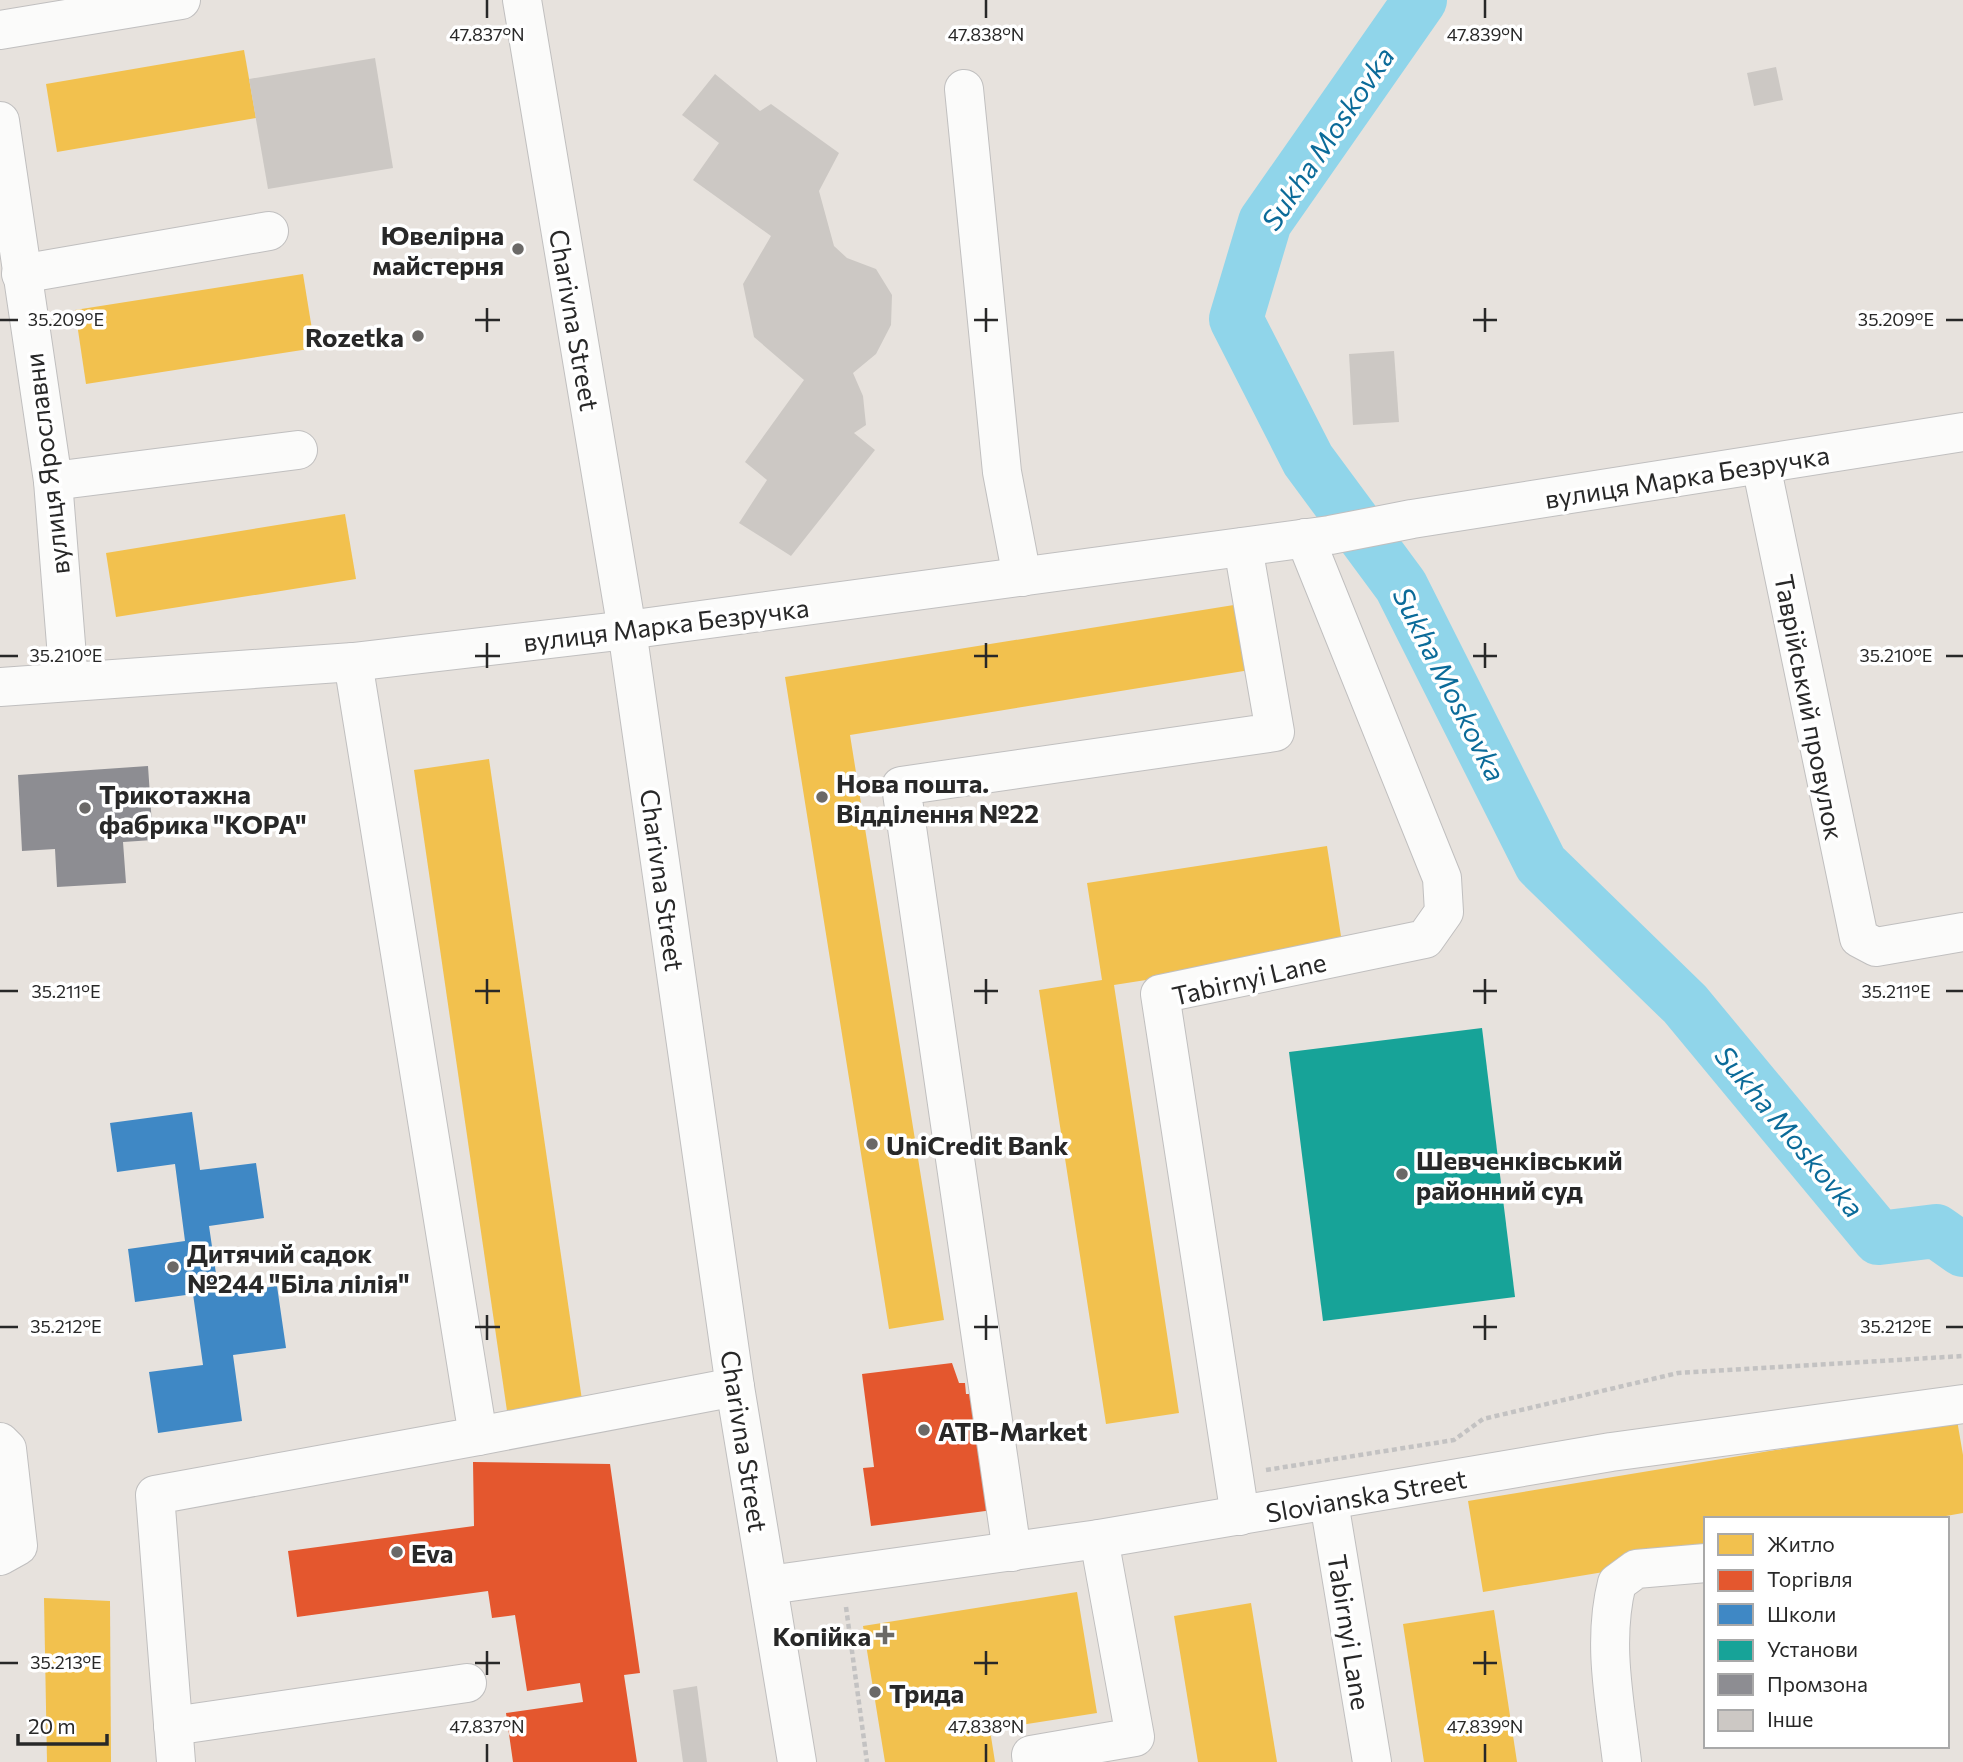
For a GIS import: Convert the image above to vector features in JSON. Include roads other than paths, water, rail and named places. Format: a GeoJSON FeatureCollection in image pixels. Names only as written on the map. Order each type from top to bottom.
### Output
{"type":"FeatureCollection","features":[{"type":"Feature","properties":{"kind":"street"},"geometry":{"type":"LineString","coordinates":[[0,30],[181,0]]}},
{"type":"Feature","properties":{"kind":"street","name":"Charivna Street"},"geometry":{"type":"LineString","coordinates":[[528,1],[627,630],[735,1387],[797,1762]]}},
{"type":"Feature","properties":{"kind":"street"},"geometry":{"type":"LineString","coordinates":[[964,89],[1002,472],[1022,577]]}},
{"type":"Feature","properties":{"kind":"street","name":"вулиця Ярославни"},"geometry":{"type":"LineString","coordinates":[[0,121],[53,481],[69,682]]}},
{"type":"Feature","properties":{"kind":"street"},"geometry":{"type":"LineString","coordinates":[[21,274],[269,231]]}},
{"type":"Feature","properties":{"kind":"street","name":"вулиця Марка Безручка"},"geometry":{"type":"LineString","coordinates":[[0,687],[353,662],[627,630],[1317,537],[1412,519],[1963,432]]}},
{"type":"Feature","properties":{"kind":"street"},"geometry":{"type":"LineString","coordinates":[[53,481],[298,450]]}},
{"type":"Feature","properties":{"kind":"street","name":"Таврійський провулок"},"geometry":{"type":"LineString","coordinates":[[1761,465],[1854,927],[1866,945],[1882,947],[1963,932]]}},
{"type":"Feature","properties":{"kind":"street","name":"Tabirnyi Lane"},"geometry":{"type":"LineString","coordinates":[[1240,1516],[1160,995],[1426,939],[1444,912],[1443,878],[1317,537]]}},
{"type":"Feature","properties":{"kind":"street"},"geometry":{"type":"LineString","coordinates":[[1013,1552],[901,786],[1275,732],[1243,547]]}},
{"type":"Feature","properties":{"kind":"street"},"geometry":{"type":"LineString","coordinates":[[353,662],[478,1436]]}},
{"type":"Feature","properties":{"kind":"street"},"geometry":{"type":"LineString","coordinates":[[467,1683],[175,1744],[155,1495],[735,1387]]}},
{"type":"Feature","properties":{"kind":"street","name":"Slovianska Street"},"geometry":{"type":"LineString","coordinates":[[769,1585],[1099,1539],[1611,1452],[1963,1404]]}},
{"type":"Feature","properties":{"kind":"street"},"geometry":{"type":"LineString","coordinates":[[0,1442],[7,1448],[18,1546],[0,1556]]}},
{"type":"Feature","properties":{"kind":"street","name":"Tabirnyi Lane"},"geometry":{"type":"LineString","coordinates":[[1329,1502],[1372,1762]]}},
{"type":"Feature","properties":{"kind":"street"},"geometry":{"type":"LineString","coordinates":[[1032,1762],[1031,1755],[1135,1737],[1099,1539]]}},
{"type":"Feature","properties":{"kind":"street"},"geometry":{"type":"LineString","coordinates":[[1622,1762],[1609,1654],[1610,1609],[1616,1583],[1636,1569],[1704,1563]]}},
{"type":"Feature","properties":{"kind":"waterway","name":"Sukha Moskovka"},"geometry":{"type":"LineString","coordinates":[[1420,0],[1265,222],[1236,319],[1308,460],[1401,586],[1541,864],[1685,1004],[1879,1238],[1936,1231],[1963,1250]]}},
{"type":"Feature","properties":{"kind":"place","name":"Ювелірна майстерня"},"geometry":{"type":"Point","coordinates":[518,249]}},
{"type":"Feature","properties":{"kind":"place","name":"Rozetka"},"geometry":{"type":"Point","coordinates":[418,336]}},
{"type":"Feature","properties":{"kind":"place","name":"Нова пошта. Відділення №22"},"geometry":{"type":"Point","coordinates":[822,797]}},
{"type":"Feature","properties":{"kind":"place","name":"Трикотажна фабрика \"КОРА\""},"geometry":{"type":"Point","coordinates":[85,808]}},
{"type":"Feature","properties":{"kind":"place","name":"UniCredit Bank"},"geometry":{"type":"Point","coordinates":[872,1144]}},
{"type":"Feature","properties":{"kind":"place","name":"Шевченківський районний суд"},"geometry":{"type":"Point","coordinates":[1402,1174]}},
{"type":"Feature","properties":{"kind":"place","name":"Дитячий садок №244 \"Біла лілія\""},"geometry":{"type":"Point","coordinates":[173,1267]}},
{"type":"Feature","properties":{"kind":"place","name":"ATB-Market"},"geometry":{"type":"Point","coordinates":[924,1430]}},
{"type":"Feature","properties":{"kind":"place","name":"Eva"},"geometry":{"type":"Point","coordinates":[397,1552]}},
{"type":"Feature","properties":{"kind":"place","name":"Копійка"},"geometry":{"type":"Point","coordinates":[885,1635]}},
{"type":"Feature","properties":{"kind":"place","name":"Трида"},"geometry":{"type":"Point","coordinates":[875,1692]}}]}
